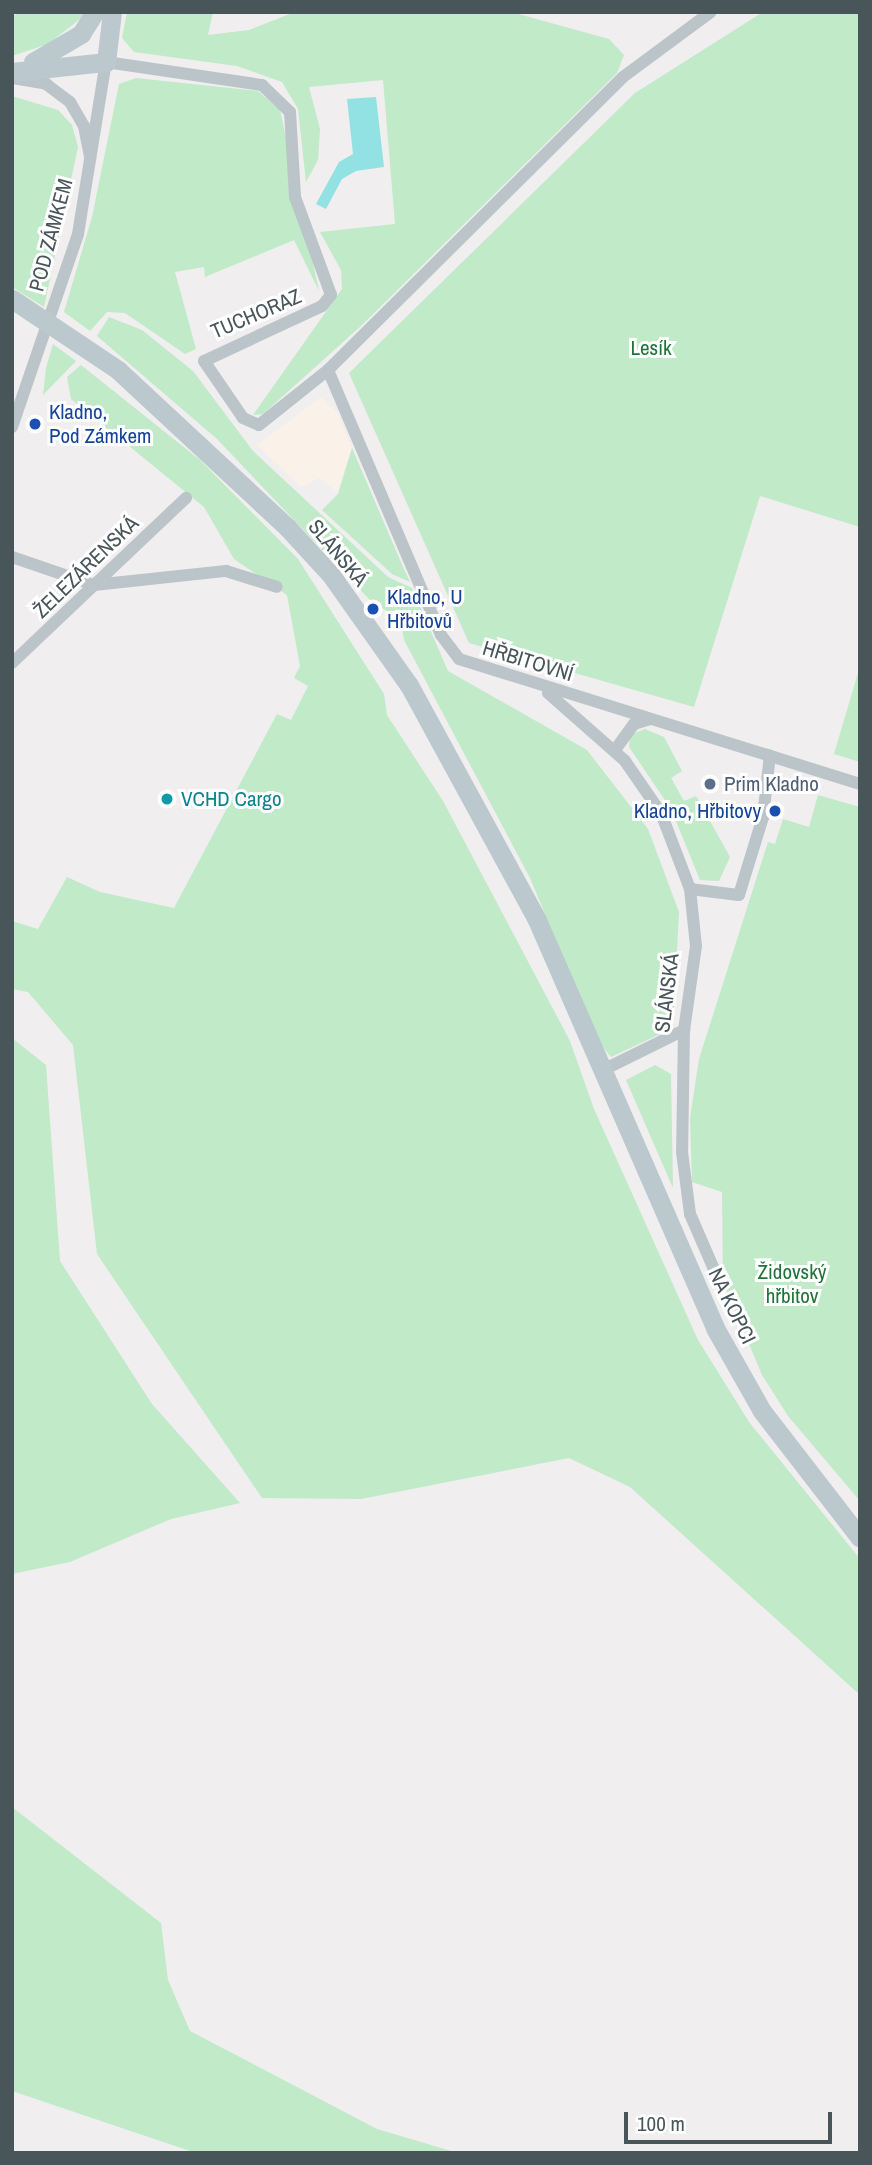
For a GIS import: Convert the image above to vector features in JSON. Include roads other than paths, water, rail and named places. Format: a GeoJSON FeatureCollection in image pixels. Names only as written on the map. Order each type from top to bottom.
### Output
{"type":"FeatureCollection","features":[{"type":"Feature","properties":{"kind":"main road"},"geometry":{"type":"LineString","coordinates":[[13,74],[68,44],[95,12]]}},
{"type":"Feature","properties":{"kind":"main road","name":"POD ZÁMKEM"},"geometry":{"type":"LineString","coordinates":[[107,62],[112,12]]}},
{"type":"Feature","properties":{"kind":"main road"},"geometry":{"type":"LineString","coordinates":[[13,74],[107,62]]}},
{"type":"Feature","properties":{"kind":"main road","name":"SLÁNSKÁ"},"geometry":{"type":"LineString","coordinates":[[12,299],[118,370],[288,527],[392,659],[537,920],[601,1071]]}},
{"type":"Feature","properties":{"kind":"main road","name":"NA KOPCI"},"geometry":{"type":"LineString","coordinates":[[601,1071],[715,1328],[762,1411],[860,1538]]}},
{"type":"Feature","properties":{"kind":"street"},"geometry":{"type":"LineString","coordinates":[[328,370],[623,77],[711,12]]}},
{"type":"Feature","properties":{"kind":"street","name":"POD ZÁMKEM"},"geometry":{"type":"LineString","coordinates":[[12,427],[69,267],[91,172],[107,62]]}},
{"type":"Feature","properties":{"kind":"street","name":"TUCHORAZ"},"geometry":{"type":"LineString","coordinates":[[107,62],[262,85],[290,112],[295,197],[331,295],[322,306],[204,358],[239,412],[250,424],[263,424],[328,370]]}},
{"type":"Feature","properties":{"kind":"street","name":"POD ZÁMKEM"},"geometry":{"type":"LineString","coordinates":[[13,74],[46,84],[71,102],[84,126],[91,172]]}},
{"type":"Feature","properties":{"kind":"street","name":"HŘBITOVNÍ"},"geometry":{"type":"LineString","coordinates":[[328,370],[446,646],[463,662],[535,687],[650,719],[860,784]]}},
{"type":"Feature","properties":{"kind":"street","name":"ŽELEZÁRENSKÁ"},"geometry":{"type":"LineString","coordinates":[[12,663],[186,498]]}},
{"type":"Feature","properties":{"kind":"street"},"geometry":{"type":"LineString","coordinates":[[12,557],[94,584],[226,571],[277,587]]}},
{"type":"Feature","properties":{"kind":"street","name":"SLÁNSKÁ"},"geometry":{"type":"LineString","coordinates":[[535,687],[615,750],[661,813],[690,889],[696,946],[684,1030],[682,1152],[690,1213],[716,1276]]}},
{"type":"Feature","properties":{"kind":"street"},"geometry":{"type":"LineString","coordinates":[[615,750],[634,724],[650,719]]}},
{"type":"Feature","properties":{"kind":"street"},"geometry":{"type":"LineString","coordinates":[[690,889],[739,895],[763,817],[770,755]]}},
{"type":"Feature","properties":{"kind":"street"},"geometry":{"type":"LineString","coordinates":[[601,1071],[684,1030]]}},
{"type":"Feature","properties":{"kind":"water"},"geometry":{"type":"Polygon","coordinates":[[[376,97],[384,167],[356,171],[342,179],[326,209],[316,204],[339,162],[353,154],[347,99],[376,97]]]}},
{"type":"Feature","properties":{"kind":"place","name":"Kladno, Pod Zámkem"},"geometry":{"type":"Point","coordinates":[35,424]}},
{"type":"Feature","properties":{"kind":"place","name":"Kladno, U Hřbitovů"},"geometry":{"type":"Point","coordinates":[373,609]}},
{"type":"Feature","properties":{"kind":"place","name":"Prim Kladno"},"geometry":{"type":"Point","coordinates":[710,784]}},
{"type":"Feature","properties":{"kind":"place","name":"VCHD Cargo"},"geometry":{"type":"Point","coordinates":[167,799]}},
{"type":"Feature","properties":{"kind":"place","name":"Kladno, Hřbitovy"},"geometry":{"type":"Point","coordinates":[775,811]}},
{"type":"Feature","properties":{"kind":"park label","name":"Lesík"},"geometry":{"type":"Point","coordinates":[651,348]}},
{"type":"Feature","properties":{"kind":"park label","name":"Židovský hřbitov"},"geometry":{"type":"Point","coordinates":[792,1284]}}]}
